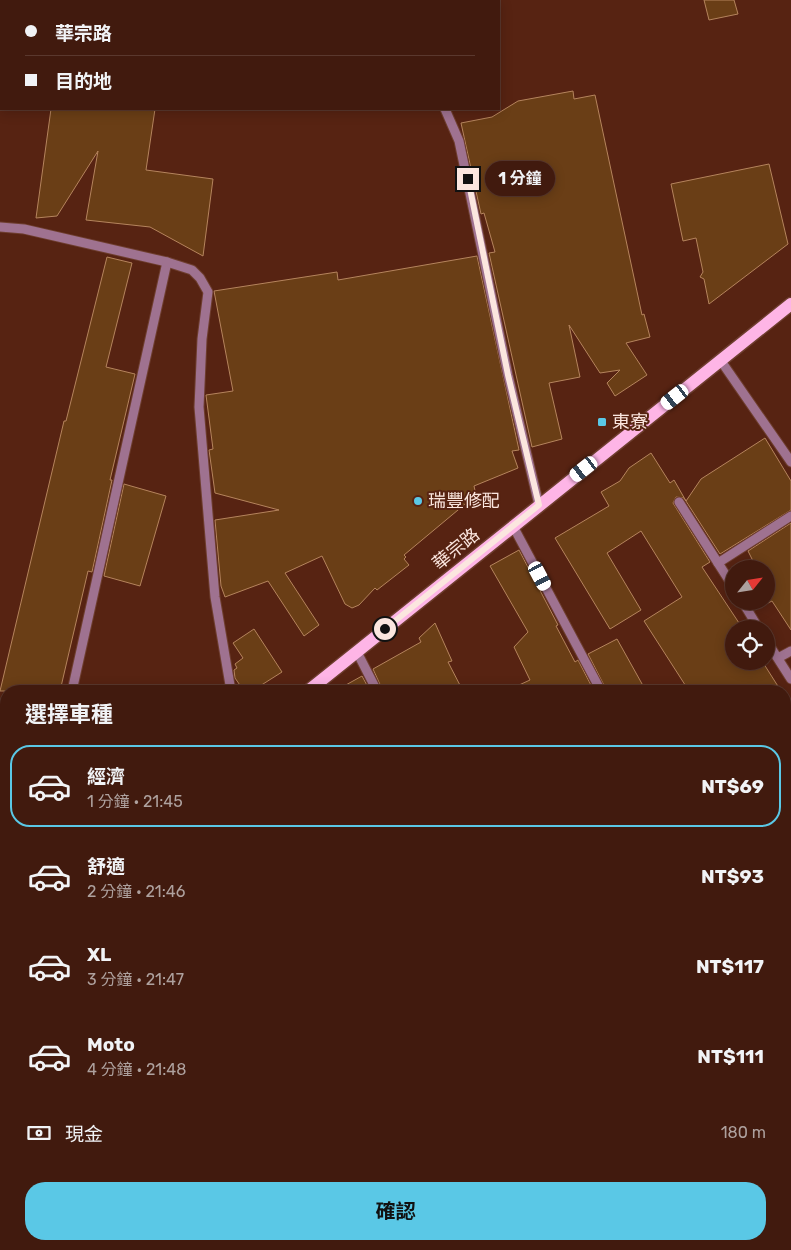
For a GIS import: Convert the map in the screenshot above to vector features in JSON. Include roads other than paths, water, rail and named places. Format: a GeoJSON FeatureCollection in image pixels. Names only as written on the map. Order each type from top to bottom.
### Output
{"type":"FeatureCollection","features":[{"type":"Feature","properties":{"kind":"main road","name":"華宗路"},"geometry":{"type":"LineString","coordinates":[[318,685],[539,505],[791,304]]}},
{"type":"Feature","properties":{"kind":"lane"},"geometry":{"type":"LineString","coordinates":[[444,110],[460,141],[510,384],[539,505]]}},
{"type":"Feature","properties":{"kind":"lane"},"geometry":{"type":"LineString","coordinates":[[0,227],[24,229],[167,262],[192,270],[200,278],[208,292],[202,339],[199,407],[215,597],[230,685]]}},
{"type":"Feature","properties":{"kind":"lane"},"geometry":{"type":"LineString","coordinates":[[73,685],[167,262]]}},
{"type":"Feature","properties":{"kind":"lane"},"geometry":{"type":"LineString","coordinates":[[721,361],[791,462]]}},
{"type":"Feature","properties":{"kind":"lane"},"geometry":{"type":"LineString","coordinates":[[679,502],[725,574]]}},
{"type":"Feature","properties":{"kind":"lane"},"geometry":{"type":"LineString","coordinates":[[718,563],[791,516]]}},
{"type":"Feature","properties":{"kind":"lane"},"geometry":{"type":"LineString","coordinates":[[513,526],[598,685]]}},
{"type":"Feature","properties":{"kind":"lane"},"geometry":{"type":"LineString","coordinates":[[778,658],[791,651]]}},
{"type":"Feature","properties":{"kind":"lane"},"geometry":{"type":"LineString","coordinates":[[357,652],[374,685]]}},
{"type":"Feature","properties":{"kind":"lane"},"geometry":{"type":"LineString","coordinates":[[775,654],[791,679]]}},
{"type":"Feature","properties":{"kind":"place","name":"東寮"},"geometry":{"type":"Point","coordinates":[602,422]}},
{"type":"Feature","properties":{"kind":"place","name":"瑞豐修配"},"geometry":{"type":"Point","coordinates":[418,501]}}]}
